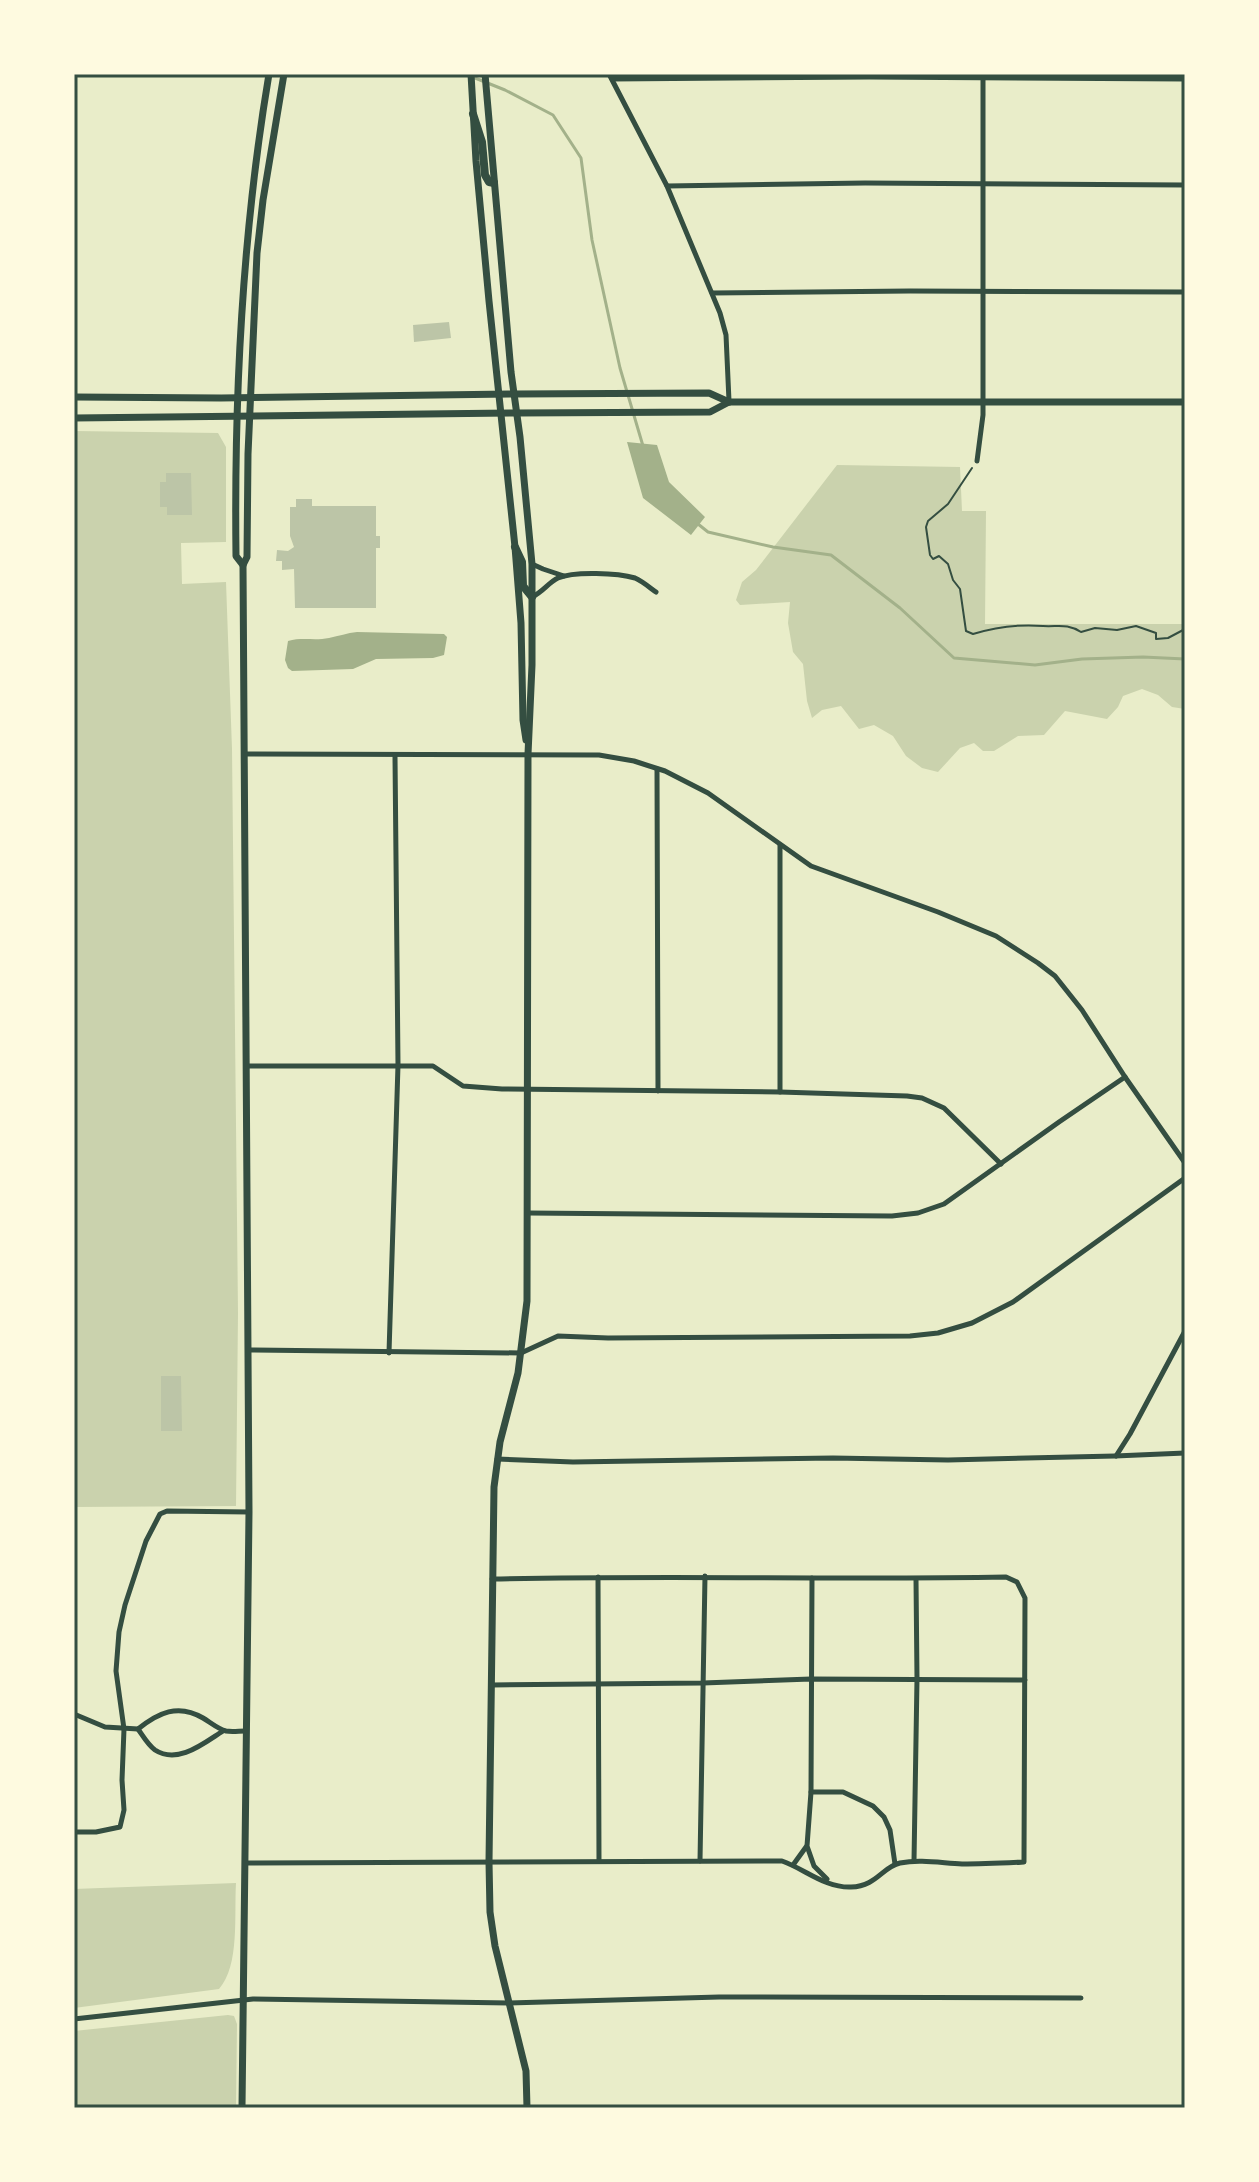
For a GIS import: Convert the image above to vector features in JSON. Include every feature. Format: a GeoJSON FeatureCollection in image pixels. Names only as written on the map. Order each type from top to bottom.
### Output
{"type":"FeatureCollection","features":[{"type":"Feature","properties":{"kind":"highway"},"geometry":{"type":"LineString","coordinates":[[473,114],[482,142],[485,175],[489,182],[494,183]]}},
{"type":"Feature","properties":{"kind":"highway"},"geometry":{"type":"LineString","coordinates":[[515,547],[522,562],[523,586],[532,597]]}},
{"type":"Feature","properties":{"kind":"main road"},"geometry":{"type":"LineString","coordinates":[[471,74],[515,547],[522,645],[523,720],[528,754]]}},
{"type":"Feature","properties":{"kind":"main road"},"geometry":{"type":"LineString","coordinates":[[485,74],[532,564],[528,754],[527,1301],[518,1373],[500,1442],[494,1487],[489,1862],[490,1912],[495,1946],[526,2071],[527,2108]]}},
{"type":"Feature","properties":{"kind":"main road"},"geometry":{"type":"LineString","coordinates":[[242,2108],[249,1512],[243,565],[247,557],[255,284],[263,200],[284,78],[268,77],[255,155],[245,251],[236,417],[236,556],[243,565]]}},
{"type":"Feature","properties":{"kind":"main road"},"geometry":{"type":"LineString","coordinates":[[74,397],[709,393],[729,402],[1185,402]]}},
{"type":"Feature","properties":{"kind":"main road"},"geometry":{"type":"LineString","coordinates":[[74,418],[710,412],[729,402]]}},
{"type":"Feature","properties":{"kind":"street"},"geometry":{"type":"LineString","coordinates":[[729,402],[726,335],[720,313],[667,186],[610,76],[1185,79]]}},
{"type":"Feature","properties":{"kind":"street"},"geometry":{"type":"LineString","coordinates":[[977,461],[983,401],[983,76]]}},
{"type":"Feature","properties":{"kind":"street"},"geometry":{"type":"LineString","coordinates":[[667,186],[1185,185]]}},
{"type":"Feature","properties":{"kind":"street"},"geometry":{"type":"LineString","coordinates":[[712,293],[1185,292]]}},
{"type":"Feature","properties":{"kind":"street"},"geometry":{"type":"LineString","coordinates":[[532,564],[565,576],[616,574],[638,579],[656,592]]}},
{"type":"Feature","properties":{"kind":"street"},"geometry":{"type":"LineString","coordinates":[[532,597],[565,576]]}},
{"type":"Feature","properties":{"kind":"street"},"geometry":{"type":"LineString","coordinates":[[244,754],[599,755],[657,769],[708,793],[811,866],[996,936],[1038,963],[1055,976],[1082,1010],[1185,1163]]}},
{"type":"Feature","properties":{"kind":"street"},"geometry":{"type":"LineString","coordinates":[[389,1353],[398,1065],[395,756]]}},
{"type":"Feature","properties":{"kind":"street"},"geometry":{"type":"LineString","coordinates":[[657,769],[658,1091]]}},
{"type":"Feature","properties":{"kind":"street"},"geometry":{"type":"LineString","coordinates":[[780,845],[780,1092]]}},
{"type":"Feature","properties":{"kind":"street"},"geometry":{"type":"LineString","coordinates":[[247,1066],[433,1066],[463,1086],[527,1089],[907,1096],[922,1098],[944,1108],[1001,1164]]}},
{"type":"Feature","properties":{"kind":"street"},"geometry":{"type":"LineString","coordinates":[[528,1213],[892,1216],[918,1213],[944,1204],[1125,1077]]}},
{"type":"Feature","properties":{"kind":"street"},"geometry":{"type":"LineString","coordinates":[[248,1350],[521,1353],[558,1336],[910,1336],[938,1333],[972,1323],[1013,1302],[1185,1178]]}},
{"type":"Feature","properties":{"kind":"street"},"geometry":{"type":"LineString","coordinates":[[1115,1456],[1185,1331]]}},
{"type":"Feature","properties":{"kind":"street"},"geometry":{"type":"LineString","coordinates":[[497,1459],[573,1462],[833,1458],[948,1460],[1185,1453]]}},
{"type":"Feature","properties":{"kind":"street"},"geometry":{"type":"LineString","coordinates":[[74,1832],[120,1827],[124,1810],[124,1729],[116,1671],[119,1632],[146,1541],[160,1514],[167,1511],[249,1512]]}},
{"type":"Feature","properties":{"kind":"street"},"geometry":{"type":"LineString","coordinates":[[700,1861],[705,1576]]}},
{"type":"Feature","properties":{"kind":"street"},"geometry":{"type":"LineString","coordinates":[[598,1577],[599,1861]]}},
{"type":"Feature","properties":{"kind":"street"},"geometry":{"type":"LineString","coordinates":[[245,1863],[782,1861],[813,1877],[852,1887],[877,1879],[895,1864],[914,1861],[962,1864],[1024,1862],[1025,1598],[1017,1582],[1006,1577],[492,1579]]}},
{"type":"Feature","properties":{"kind":"street"},"geometry":{"type":"LineString","coordinates":[[812,1578],[811,1792],[807,1846],[814,1866],[830,1882]]}},
{"type":"Feature","properties":{"kind":"street"},"geometry":{"type":"LineString","coordinates":[[914,1861],[916,1579]]}},
{"type":"Feature","properties":{"kind":"street"},"geometry":{"type":"LineString","coordinates":[[491,1685],[811,1679],[1025,1680]]}},
{"type":"Feature","properties":{"kind":"street"},"geometry":{"type":"LineString","coordinates":[[74,1714],[105,1727],[138,1729],[158,1714],[179,1710],[195,1714],[223,1731],[245,1731]]}},
{"type":"Feature","properties":{"kind":"street"},"geometry":{"type":"LineString","coordinates":[[138,1729],[154,1749],[177,1754],[194,1749],[223,1731]]}},
{"type":"Feature","properties":{"kind":"street"},"geometry":{"type":"LineString","coordinates":[[811,1792],[843,1792],[873,1806],[884,1817],[890,1830],[895,1864]]}},
{"type":"Feature","properties":{"kind":"street"},"geometry":{"type":"LineString","coordinates":[[793,1865],[807,1846]]}},
{"type":"Feature","properties":{"kind":"street"},"geometry":{"type":"LineString","coordinates":[[74,2019],[243,2000],[509,2003],[719,1997],[1081,1998]]}},
{"type":"Feature","properties":{"kind":"path"},"geometry":{"type":"LineString","coordinates":[[977,461],[948,504],[933,516],[926,527],[930,555],[933,559],[939,556],[948,564],[953,580],[960,589],[966,631],[973,634],[992,628],[1033,624],[1060,624],[1081,632],[1095,628],[1117,630],[1136,626],[1156,633],[1156,639],[1168,638],[1185,629]]}},
{"type":"Feature","properties":{"kind":"shaded area"},"geometry":{"type":"Polygon","coordinates":[[[74,431],[218,433],[226,447],[226,542],[181,543],[182,584],[226,582],[232,749],[238,1313],[236,1506],[74,1507],[74,431]]]}},
{"type":"Feature","properties":{"kind":"shaded area"},"geometry":{"type":"Polygon","coordinates":[[[627,442],[657,445],[669,482],[705,517],[691,535],[643,498],[627,442]]]}},
{"type":"Feature","properties":{"kind":"shaded area"},"geometry":{"type":"Polygon","coordinates":[[[837,465],[960,467],[962,511],[986,511],[985,624],[1185,624],[1185,709],[1172,707],[1158,695],[1142,689],[1123,696],[1107,719],[1065,711],[1044,735],[1018,736],[994,751],[983,751],[974,743],[960,748],[938,772],[922,768],[906,756],[893,736],[874,725],[859,729],[841,706],[822,710],[812,718],[803,664],[793,652],[788,623],[790,602],[740,605],[736,600],[742,582],[756,570],[837,465]]]}},
{"type":"Feature","properties":{"kind":"shaded area"},"geometry":{"type":"Polygon","coordinates":[[[357,632],[444,634],[447,637],[444,655],[433,658],[376,659],[353,669],[292,671],[288,668],[285,660],[288,641],[324,639],[357,632]]]}},
{"type":"Feature","properties":{"kind":"shaded area"},"geometry":{"type":"Polygon","coordinates":[[[236,1883],[233,1954],[226,1979],[219,1989],[74,2008],[74,1889],[236,1883]]]}},
{"type":"Feature","properties":{"kind":"shaded area"},"geometry":{"type":"Polygon","coordinates":[[[234,2016],[237,2024],[236,2108],[74,2108],[74,2031],[234,2016]]]}},
{"type":"Feature","properties":{"kind":"building"},"geometry":{"type":"Polygon","coordinates":[[[449,322],[451,338],[414,342],[413,325],[449,322]]]}},
{"type":"Feature","properties":{"kind":"building"},"geometry":{"type":"Polygon","coordinates":[[[166,473],[191,473],[192,515],[167,515],[167,507],[160,507],[160,482],[166,482],[166,473]]]}},
{"type":"Feature","properties":{"kind":"building"},"geometry":{"type":"Polygon","coordinates":[[[296,499],[312,499],[312,506],[376,506],[376,536],[380,536],[380,548],[376,548],[376,608],[295,608],[294,569],[282,570],[282,561],[276,561],[277,550],[288,551],[294,547],[290,536],[290,507],[296,507],[296,499]]]}},
{"type":"Feature","properties":{"kind":"building"},"geometry":{"type":"Polygon","coordinates":[[[161,1376],[181,1376],[182,1431],[161,1431],[161,1376]]]}},
{"type":"Feature","properties":{"kind":"waterway"},"geometry":{"type":"LineString","coordinates":[[465,74],[553,115],[581,158],[592,240],[620,368],[643,446]]}},
{"type":"Feature","properties":{"kind":"waterway"},"geometry":{"type":"LineString","coordinates":[[698,524],[708,532],[773,547],[831,555],[900,608],[954,658],[1035,665],[1082,659],[1185,659]]}}]}
